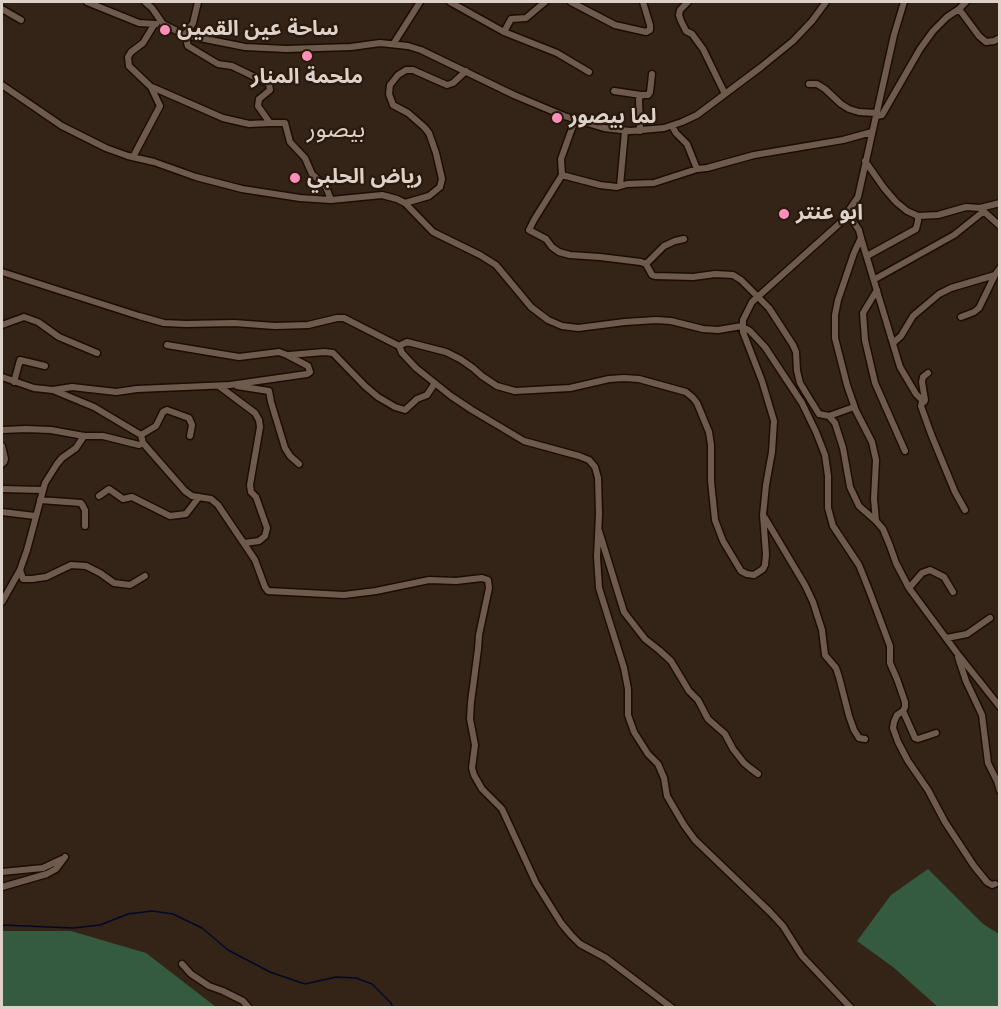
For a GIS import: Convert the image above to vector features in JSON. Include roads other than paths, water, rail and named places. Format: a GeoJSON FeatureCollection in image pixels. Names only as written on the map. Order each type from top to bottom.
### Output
{"type":"FeatureCollection","features":[{"type":"Feature","properties":{"kind":"street"},"geometry":{"type":"LineString","coordinates":[[87,2],[139,23],[163,24]]}},
{"type":"Feature","properties":{"kind":"street"},"geometry":{"type":"LineString","coordinates":[[146,2],[163,24],[186,35],[245,47],[271,49],[394,43],[408,46],[421,50],[514,95],[575,120],[625,131],[672,126],[697,115],[761,68],[793,40],[812,21],[826,2]]}},
{"type":"Feature","properties":{"kind":"street"},"geometry":{"type":"LineString","coordinates":[[198,2],[193,23],[186,35],[187,43],[218,64],[232,66],[269,84],[269,91],[259,99],[258,104],[270,123]]}},
{"type":"Feature","properties":{"kind":"street"},"geometry":{"type":"LineString","coordinates":[[394,43],[420,2]]}},
{"type":"Feature","properties":{"kind":"street"},"geometry":{"type":"LineString","coordinates":[[450,2],[504,32],[554,51],[589,72]]}},
{"type":"Feature","properties":{"kind":"street"},"geometry":{"type":"LineString","coordinates":[[504,32],[512,19],[526,18],[544,2]]}},
{"type":"Feature","properties":{"kind":"street"},"geometry":{"type":"LineString","coordinates":[[571,2],[615,25],[646,32],[650,30],[650,25],[643,2]]}},
{"type":"Feature","properties":{"kind":"street"},"geometry":{"type":"LineString","coordinates":[[688,2],[680,10],[681,21],[686,31],[692,34],[703,49],[725,94]]}},
{"type":"Feature","properties":{"kind":"street"},"geometry":{"type":"LineString","coordinates":[[399,346],[407,342],[446,352],[467,363],[497,386],[515,391],[570,388],[624,378],[686,392],[696,403],[709,432],[715,520],[723,541],[741,571],[754,575],[759,573],[765,565],[763,515],[774,421],[742,326],[747,309],[757,296],[840,223],[858,197],[894,35],[904,2]]}},
{"type":"Feature","properties":{"kind":"street"},"geometry":{"type":"LineString","coordinates":[[809,84],[817,84],[849,109],[882,115],[933,31],[966,2]]}},
{"type":"Feature","properties":{"kind":"street"},"geometry":{"type":"LineString","coordinates":[[2,9],[21,20]]}},
{"type":"Feature","properties":{"kind":"street"},"geometry":{"type":"LineString","coordinates":[[959,9],[986,42],[999,38]]}},
{"type":"Feature","properties":{"kind":"street"},"geometry":{"type":"LineString","coordinates":[[154,25],[143,42],[131,52],[128,60],[131,69],[151,87],[223,118],[249,124],[285,123],[290,142],[305,158],[312,174],[327,187],[331,200]]}},
{"type":"Feature","properties":{"kind":"street"},"geometry":{"type":"LineString","coordinates":[[405,203],[429,196],[440,187],[442,179],[431,136],[420,123],[393,105],[389,94],[390,85],[395,77],[406,70],[412,70],[447,85],[453,83],[466,71]]}},
{"type":"Feature","properties":{"kind":"street"},"geometry":{"type":"LineString","coordinates":[[614,91],[648,95],[651,92],[652,74]]}},
{"type":"Feature","properties":{"kind":"street"},"geometry":{"type":"LineString","coordinates":[[2,86],[71,131],[106,148],[210,181],[242,189],[300,198],[346,200],[381,195],[392,197],[405,203],[433,232],[496,265],[531,307],[557,324],[578,328],[656,320],[714,330],[742,326],[753,334],[765,347],[802,403],[825,455],[828,476],[828,508],[833,526],[859,566],[869,590],[890,646],[890,663],[905,702],[903,711],[895,718],[893,728],[898,742],[974,866],[987,882],[995,884]]}},
{"type":"Feature","properties":{"kind":"street"},"geometry":{"type":"LineString","coordinates":[[133,157],[160,107],[151,87]]}},
{"type":"Feature","properties":{"kind":"street"},"geometry":{"type":"LineString","coordinates":[[640,131],[639,99],[641,95]]}},
{"type":"Feature","properties":{"kind":"street"},"geometry":{"type":"LineString","coordinates":[[575,120],[561,159],[562,175],[529,230],[546,238],[552,247],[564,254],[641,261],[646,264],[651,275],[655,276],[681,278],[715,274],[733,275],[769,308],[790,338],[796,352],[800,383],[819,414],[829,416],[854,407]]}},
{"type":"Feature","properties":{"kind":"street"},"geometry":{"type":"LineString","coordinates":[[672,126],[687,144],[696,169]]}},
{"type":"Feature","properties":{"kind":"street"},"geometry":{"type":"LineString","coordinates":[[620,186],[625,131]]}},
{"type":"Feature","properties":{"kind":"street"},"geometry":{"type":"LineString","coordinates":[[562,175],[615,187],[654,183],[696,169],[754,155],[843,140],[872,132]]}},
{"type":"Feature","properties":{"kind":"street"},"geometry":{"type":"LineString","coordinates":[[865,161],[884,188],[907,211],[924,216],[966,207],[982,210],[999,226]]}},
{"type":"Feature","properties":{"kind":"street"},"geometry":{"type":"LineString","coordinates":[[875,279],[954,235],[982,210],[999,203]]}},
{"type":"Feature","properties":{"kind":"street"},"geometry":{"type":"LineString","coordinates":[[847,213],[859,230],[900,367],[922,402]]}},
{"type":"Feature","properties":{"kind":"street"},"geometry":{"type":"LineString","coordinates":[[867,256],[916,229],[918,216]]}},
{"type":"Feature","properties":{"kind":"street"},"geometry":{"type":"LineString","coordinates":[[861,238],[838,300],[835,315],[835,338],[854,407],[872,442],[876,460],[874,500],[876,521]]}},
{"type":"Feature","properties":{"kind":"street"},"geometry":{"type":"LineString","coordinates":[[646,264],[664,246],[684,239]]}},
{"type":"Feature","properties":{"kind":"street"},"geometry":{"type":"LineString","coordinates":[[961,317],[979,308],[999,268]]}},
{"type":"Feature","properties":{"kind":"street"},"geometry":{"type":"LineString","coordinates":[[2,272],[164,323],[308,325],[344,318],[399,346],[410,361],[451,396],[524,441],[589,460],[595,466],[598,478],[599,588],[624,668],[628,689],[628,715],[633,732],[658,764],[664,778],[667,796],[695,840],[771,912],[802,956],[851,1008]]}},
{"type":"Feature","properties":{"kind":"street"},"geometry":{"type":"LineString","coordinates":[[893,343],[901,336],[913,315],[939,294],[974,280],[995,275]]}},
{"type":"Feature","properties":{"kind":"street"},"geometry":{"type":"LineString","coordinates":[[877,290],[863,313],[865,340],[875,383],[905,451]]}},
{"type":"Feature","properties":{"kind":"street"},"geometry":{"type":"LineString","coordinates":[[2,325],[24,317],[38,322],[59,337],[96,353]]}},
{"type":"Feature","properties":{"kind":"street"},"geometry":{"type":"LineString","coordinates":[[2,377],[34,388],[53,390],[72,387],[116,392],[230,385],[310,372],[308,366],[287,355],[274,352],[239,357],[167,345]]}},
{"type":"Feature","properties":{"kind":"street"},"geometry":{"type":"LineString","coordinates":[[287,355],[333,353],[365,387],[395,407],[405,410],[417,399],[427,394],[435,383]]}},
{"type":"Feature","properties":{"kind":"street"},"geometry":{"type":"LineString","coordinates":[[14,382],[20,360],[45,366]]}},
{"type":"Feature","properties":{"kind":"street"},"geometry":{"type":"LineString","coordinates":[[928,373],[923,377],[925,400],[921,406],[955,492],[965,510]]}},
{"type":"Feature","properties":{"kind":"street"},"geometry":{"type":"LineString","coordinates":[[219,385],[255,413],[259,420],[260,427],[250,492],[256,497],[267,528],[265,536],[259,541],[243,543]]}},
{"type":"Feature","properties":{"kind":"street"},"geometry":{"type":"LineString","coordinates":[[230,385],[269,391],[285,448],[298,464]]}},
{"type":"Feature","properties":{"kind":"street"},"geometry":{"type":"LineString","coordinates":[[53,390],[94,407],[142,439],[185,490],[192,496],[211,499],[218,505],[255,560],[268,591],[344,595],[376,591],[429,579],[456,581],[482,578],[488,580],[489,588],[479,635],[471,702],[470,718],[475,745],[472,768],[474,775],[482,789],[502,808],[536,883],[566,929],[580,944],[606,958],[672,1008]]}},
{"type":"Feature","properties":{"kind":"street"},"geometry":{"type":"LineString","coordinates":[[2,430],[36,429],[84,436],[103,436],[139,445],[156,426],[164,410],[167,410],[189,418],[192,425],[190,436]]}},
{"type":"Feature","properties":{"kind":"street"},"geometry":{"type":"LineString","coordinates":[[829,416],[835,423],[839,434],[850,487],[858,506],[883,529],[896,563],[909,588],[999,706]]}},
{"type":"Feature","properties":{"kind":"street"},"geometry":{"type":"LineString","coordinates":[[2,602],[20,570],[45,483],[57,464],[76,448],[84,436]]}},
{"type":"Feature","properties":{"kind":"street"},"geometry":{"type":"LineString","coordinates":[[2,446],[5,459],[2,464]]}},
{"type":"Feature","properties":{"kind":"street"},"geometry":{"type":"LineString","coordinates":[[2,489],[43,490]]}},
{"type":"Feature","properties":{"kind":"street"},"geometry":{"type":"LineString","coordinates":[[99,496],[109,489],[123,499],[132,497],[170,516],[186,514],[200,497]]}},
{"type":"Feature","properties":{"kind":"street"},"geometry":{"type":"LineString","coordinates":[[40,500],[81,503],[85,510],[85,526]]}},
{"type":"Feature","properties":{"kind":"street"},"geometry":{"type":"LineString","coordinates":[[2,512],[35,516]]}},
{"type":"Feature","properties":{"kind":"street"},"geometry":{"type":"LineString","coordinates":[[763,515],[795,567],[813,602],[822,630],[825,655],[836,668],[854,730],[859,738],[865,739]]}},
{"type":"Feature","properties":{"kind":"street"},"geometry":{"type":"LineString","coordinates":[[598,528],[624,612],[645,639],[671,661],[708,719],[725,734],[733,749],[758,774]]}},
{"type":"Feature","properties":{"kind":"street"},"geometry":{"type":"LineString","coordinates":[[20,570],[23,579],[46,577],[71,566],[86,566],[114,583],[130,585],[145,576]]}},
{"type":"Feature","properties":{"kind":"street"},"geometry":{"type":"LineString","coordinates":[[909,588],[922,573],[930,570],[944,577],[953,592]]}},
{"type":"Feature","properties":{"kind":"street"},"geometry":{"type":"LineString","coordinates":[[947,638],[967,634],[990,618]]}},
{"type":"Feature","properties":{"kind":"street"},"geometry":{"type":"LineString","coordinates":[[957,653],[966,681],[982,715],[988,763],[999,790]]}},
{"type":"Feature","properties":{"kind":"street"},"geometry":{"type":"LineString","coordinates":[[903,711],[916,739],[936,733]]}},
{"type":"Feature","properties":{"kind":"street"},"geometry":{"type":"LineString","coordinates":[[2,872],[44,868],[65,857],[56,869],[47,874],[2,887]]}},
{"type":"Feature","properties":{"kind":"street"},"geometry":{"type":"LineString","coordinates":[[182,964],[191,974],[209,986],[243,1000],[249,1008]]}},
{"type":"Feature","properties":{"kind":"waterway"},"geometry":{"type":"LineString","coordinates":[[2,925],[73,928],[100,925],[128,914],[152,911],[173,914],[202,928],[228,950],[270,972],[305,984],[336,977],[356,978],[372,984],[393,1008]]}},
{"type":"Feature","properties":{"kind":"place","name":"ساحة عين القمين"},"geometry":{"type":"Point","coordinates":[165,30]}},
{"type":"Feature","properties":{"kind":"place","name":"ملحمة المنار"},"geometry":{"type":"Point","coordinates":[307,56]}},
{"type":"Feature","properties":{"kind":"place","name":"لما بيصور"},"geometry":{"type":"Point","coordinates":[557,118]}},
{"type":"Feature","properties":{"kind":"place","name":"رياض الحلبي"},"geometry":{"type":"Point","coordinates":[295,178]}},
{"type":"Feature","properties":{"kind":"place","name":"ابو عنتر"},"geometry":{"type":"Point","coordinates":[784,214]}},
{"type":"Feature","properties":{"kind":"district","name":"بيصور"},"geometry":{"type":"Point","coordinates":[336,131]}}]}
